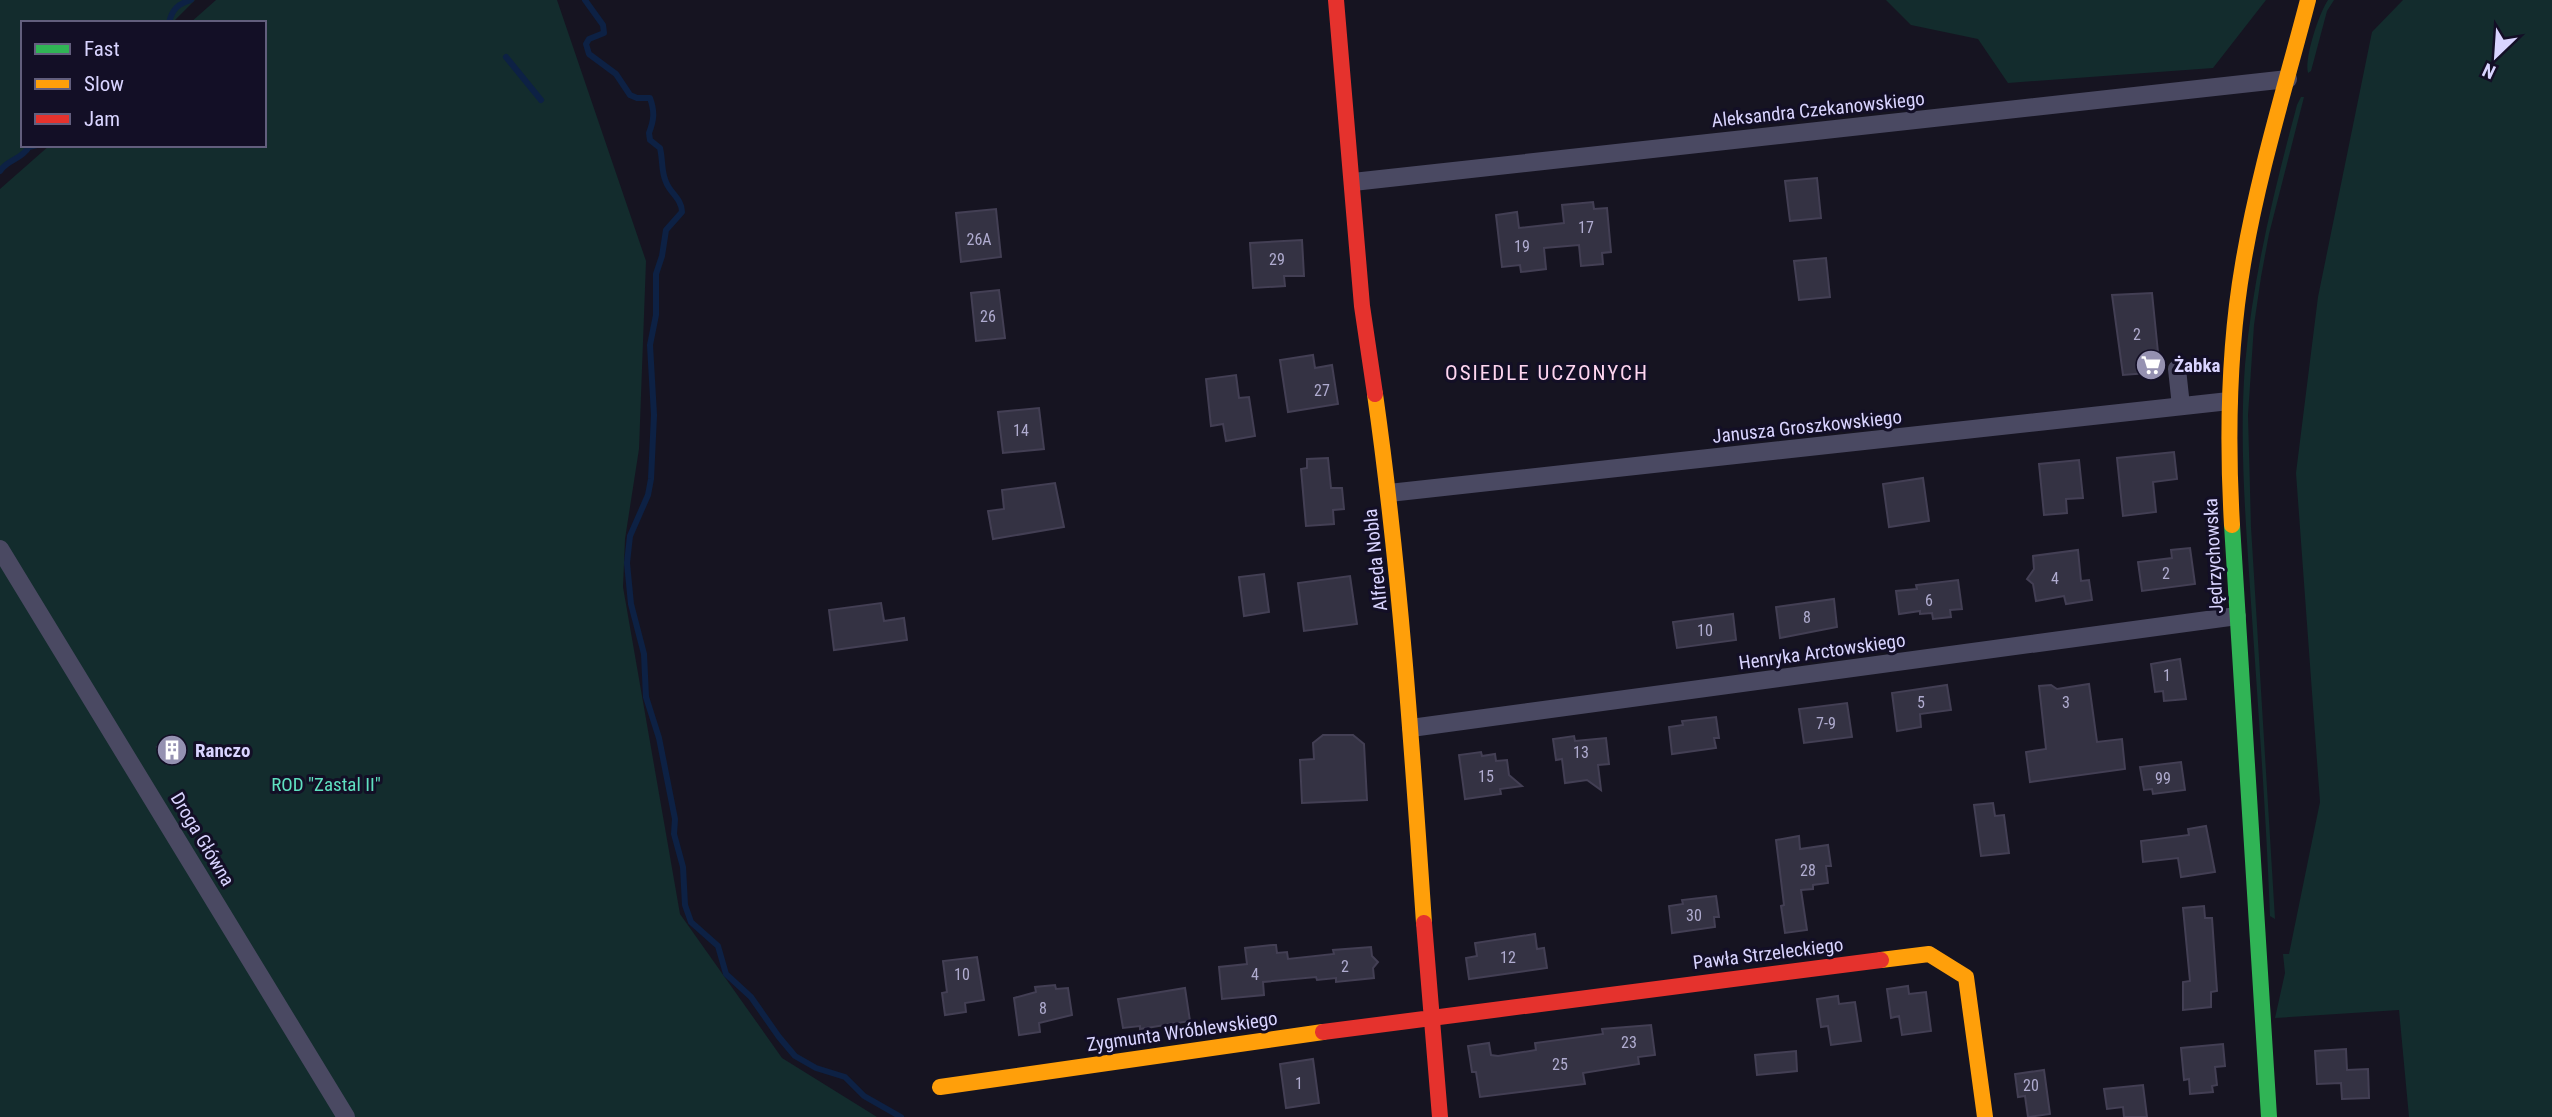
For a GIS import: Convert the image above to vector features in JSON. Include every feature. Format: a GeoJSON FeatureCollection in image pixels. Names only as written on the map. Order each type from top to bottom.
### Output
{"type":"FeatureCollection","features":[{"type":"Feature","properties":{"kind":"street","name":"Alfreda Nobla"},"geometry":{"type":"LineString","coordinates":[[1336,0],[1362,306],[1390,493],[1412,728],[1430,1016],[1440,1117]]}},
{"type":"Feature","properties":{"kind":"street","name":"Jędrzychowska"},"geometry":{"type":"LineString","coordinates":[[2269,1117],[2228,460],[2229,401],[2232,345],[2253,214],[2308,0]]}},
{"type":"Feature","properties":{"kind":"street","name":"Aleksandra Czekanowskiego"},"geometry":{"type":"LineString","coordinates":[[1353,182],[2288,79]]}},
{"type":"Feature","properties":{"kind":"street"},"geometry":{"type":"LineString","coordinates":[[2177,369],[2180,406]]}},
{"type":"Feature","properties":{"kind":"street","name":"Janusza Groszkowskiego"},"geometry":{"type":"LineString","coordinates":[[1390,493],[2229,401]]}},
{"type":"Feature","properties":{"kind":"street","name":"Droga Główna"},"geometry":{"type":"LineString","coordinates":[[0,549],[346,1117]]}},
{"type":"Feature","properties":{"kind":"street","name":"Henryka Arctowskiego"},"geometry":{"type":"LineString","coordinates":[[1412,728],[2237,616]]}},
{"type":"Feature","properties":{"kind":"street","name":"Pawła Strzeleckiego"},"geometry":{"type":"LineString","coordinates":[[1430,1016],[1928,954],[1966,977],[1985,1117]]}},
{"type":"Feature","properties":{"kind":"street","name":"Zygmunta Wróblewskiego"},"geometry":{"type":"LineString","coordinates":[[940,1087],[1430,1016]]}},
{"type":"Feature","properties":{"kind":"green space"},"geometry":{"type":"Polygon","coordinates":[[[0,0],[195,0],[174,21],[21,21],[21,147],[29,147],[0,170],[0,0]]]}},
{"type":"Feature","properties":{"kind":"green space","name":"ROD \"Zastal II\""},"geometry":{"type":"Polygon","coordinates":[[[216,0],[557,0],[646,261],[639,449],[625,539],[623,587],[680,914],[782,1058],[877,1117],[0,1117],[0,189],[48,147],[266,147],[266,21],[192,21],[216,0]]]}},
{"type":"Feature","properties":{"kind":"green space"},"geometry":{"type":"Polygon","coordinates":[[[1886,0],[2266,0],[2213,68],[2008,83],[1978,39],[1911,25],[1886,0]]]}},
{"type":"Feature","properties":{"kind":"green space"},"geometry":{"type":"Polygon","coordinates":[[[2328,0],[2334,0],[2327,11],[2311,71],[2308,73],[2313,36],[2328,0]]]}},
{"type":"Feature","properties":{"kind":"green space"},"geometry":{"type":"Polygon","coordinates":[[[2403,0],[2552,0],[2552,1117],[2409,1117],[2399,1010],[2275,1018],[2285,973],[2283,954],[2289,954],[2320,802],[2296,473],[2318,297],[2372,32],[2403,0]]]}},
{"type":"Feature","properties":{"kind":"green space"},"geometry":{"type":"Polygon","coordinates":[[[2301,97],[2304,97],[2269,234],[2261,277],[2254,325],[2248,415],[2251,527],[2275,919],[2270,916],[2247,544],[2243,395],[2249,332],[2265,234],[2301,97]]]}},
{"type":"Feature","properties":{"kind":"building"},"geometry":{"type":"Polygon","coordinates":[[[1817,178],[1821,218],[1790,221],[1785,181],[1817,178]]]}},
{"type":"Feature","properties":{"kind":"building"},"geometry":{"type":"Polygon","coordinates":[[[1593,202],[1594,209],[1607,208],[1611,252],[1602,253],[1603,264],[1581,266],[1579,245],[1544,248],[1546,269],[1521,272],[1520,265],[1502,267],[1496,215],[1517,212],[1519,228],[1564,223],[1562,205],[1593,202]]]}},
{"type":"Feature","properties":{"kind":"building"},"geometry":{"type":"Polygon","coordinates":[[[996,209],[1001,257],[961,262],[956,213],[996,209]]]}},
{"type":"Feature","properties":{"kind":"building"},"geometry":{"type":"Polygon","coordinates":[[[1302,240],[1304,276],[1284,276],[1285,286],[1253,288],[1250,243],[1302,240]]]}},
{"type":"Feature","properties":{"kind":"building"},"geometry":{"type":"Polygon","coordinates":[[[1826,258],[1830,297],[1799,300],[1794,261],[1826,258]]]}},
{"type":"Feature","properties":{"kind":"building"},"geometry":{"type":"Polygon","coordinates":[[[999,290],[1005,338],[976,341],[971,293],[999,290]]]}},
{"type":"Feature","properties":{"kind":"building"},"geometry":{"type":"Polygon","coordinates":[[[2152,293],[2160,372],[2123,375],[2112,295],[2152,293]]]}},
{"type":"Feature","properties":{"kind":"building"},"geometry":{"type":"Polygon","coordinates":[[[1313,355],[1315,368],[1332,365],[1338,404],[1288,412],[1280,360],[1313,355]]]}},
{"type":"Feature","properties":{"kind":"building"},"geometry":{"type":"Polygon","coordinates":[[[1236,375],[1239,398],[1249,397],[1255,436],[1226,441],[1223,424],[1211,426],[1206,379],[1236,375]]]}},
{"type":"Feature","properties":{"kind":"building"},"geometry":{"type":"Polygon","coordinates":[[[1039,408],[1044,449],[1003,453],[998,412],[1039,408]]]}},
{"type":"Feature","properties":{"kind":"building"},"geometry":{"type":"Polygon","coordinates":[[[2174,452],[2177,479],[2153,482],[2156,512],[2123,516],[2117,458],[2174,452]]]}},
{"type":"Feature","properties":{"kind":"building"},"geometry":{"type":"Polygon","coordinates":[[[1328,458],[1331,488],[1342,488],[1344,509],[1333,510],[1334,524],[1306,526],[1301,469],[1307,468],[1307,459],[1328,458]]]}},
{"type":"Feature","properties":{"kind":"building"},"geometry":{"type":"Polygon","coordinates":[[[2079,460],[2083,498],[2066,499],[2067,513],[2044,515],[2039,464],[2079,460]]]}},
{"type":"Feature","properties":{"kind":"building"},"geometry":{"type":"Polygon","coordinates":[[[1923,478],[1929,521],[1889,527],[1883,484],[1923,478]]]}},
{"type":"Feature","properties":{"kind":"building"},"geometry":{"type":"Polygon","coordinates":[[[1055,483],[1064,527],[993,539],[988,511],[1004,509],[1002,490],[1055,483]]]}},
{"type":"Feature","properties":{"kind":"building"},"geometry":{"type":"Polygon","coordinates":[[[2190,548],[2195,584],[2142,591],[2138,562],[2172,558],[2171,550],[2190,548]]]}},
{"type":"Feature","properties":{"kind":"building"},"geometry":{"type":"Polygon","coordinates":[[[2078,550],[2081,581],[2089,580],[2092,600],[2066,604],[2064,596],[2036,601],[2033,584],[2027,579],[2034,569],[2033,556],[2078,550]]]}},
{"type":"Feature","properties":{"kind":"building"},"geometry":{"type":"Polygon","coordinates":[[[1264,574],[1269,612],[1244,616],[1239,577],[1264,574]]]}},
{"type":"Feature","properties":{"kind":"building"},"geometry":{"type":"Polygon","coordinates":[[[1350,576],[1357,624],[1304,631],[1298,583],[1350,576]]]}},
{"type":"Feature","properties":{"kind":"building"},"geometry":{"type":"Polygon","coordinates":[[[1958,580],[1962,609],[1950,610],[1951,617],[1933,619],[1932,613],[1920,614],[1920,611],[1899,614],[1896,591],[1917,589],[1916,585],[1958,580]]]}},
{"type":"Feature","properties":{"kind":"building"},"geometry":{"type":"Polygon","coordinates":[[[1834,599],[1837,627],[1780,638],[1776,607],[1834,599]]]}},
{"type":"Feature","properties":{"kind":"building"},"geometry":{"type":"Polygon","coordinates":[[[881,603],[884,621],[904,618],[907,640],[834,650],[829,610],[881,603]]]}},
{"type":"Feature","properties":{"kind":"building"},"geometry":{"type":"Polygon","coordinates":[[[1733,614],[1736,640],[1677,648],[1673,622],[1733,614]]]}},
{"type":"Feature","properties":{"kind":"building"},"geometry":{"type":"Polygon","coordinates":[[[2180,659],[2186,699],[2164,701],[2163,691],[2155,692],[2151,664],[2180,659]]]}},
{"type":"Feature","properties":{"kind":"building"},"geometry":{"type":"Polygon","coordinates":[[[2089,684],[2097,742],[2122,739],[2125,769],[2030,782],[2026,752],[2046,749],[2039,686],[2051,685],[2057,689],[2089,684]]]}},
{"type":"Feature","properties":{"kind":"building"},"geometry":{"type":"Polygon","coordinates":[[[1947,685],[1951,710],[1920,714],[1921,727],[1897,731],[1892,693],[1947,685]]]}},
{"type":"Feature","properties":{"kind":"building"},"geometry":{"type":"Polygon","coordinates":[[[1847,703],[1852,737],[1804,743],[1799,709],[1847,703]]]}},
{"type":"Feature","properties":{"kind":"building"},"geometry":{"type":"Polygon","coordinates":[[[1716,717],[1719,738],[1714,738],[1716,748],[1672,754],[1669,727],[1683,725],[1682,721],[1716,717]]]}},
{"type":"Feature","properties":{"kind":"building"},"geometry":{"type":"Polygon","coordinates":[[[1323,735],[1353,735],[1364,744],[1367,800],[1302,803],[1300,760],[1314,759],[1313,743],[1323,735]]]}},
{"type":"Feature","properties":{"kind":"building","name":"Ranczo"},"geometry":{"type":"Polygon","coordinates":[[[176,736],[186,753],[167,764],[157,747],[176,736]]]}},
{"type":"Feature","properties":{"kind":"building"},"geometry":{"type":"Polygon","coordinates":[[[1574,736],[1575,741],[1606,738],[1609,764],[1598,765],[1601,790],[1587,780],[1565,783],[1562,759],[1556,760],[1553,739],[1574,736]]]}},
{"type":"Feature","properties":{"kind":"building"},"geometry":{"type":"Polygon","coordinates":[[[1481,752],[1482,756],[1495,754],[1496,761],[1507,760],[1509,775],[1522,786],[1500,789],[1501,794],[1465,799],[1459,755],[1481,752]]]}},
{"type":"Feature","properties":{"kind":"building"},"geometry":{"type":"Polygon","coordinates":[[[2181,762],[2185,790],[2153,794],[2152,789],[2144,790],[2140,767],[2181,762]]]}},
{"type":"Feature","properties":{"kind":"building"},"geometry":{"type":"Polygon","coordinates":[[[1993,803],[1995,816],[2004,815],[2009,853],[1981,856],[1974,805],[1993,803]]]}},
{"type":"Feature","properties":{"kind":"building"},"geometry":{"type":"Polygon","coordinates":[[[2206,826],[2215,872],[2181,877],[2178,858],[2143,862],[2141,841],[2189,835],[2188,829],[2206,826]]]}},
{"type":"Feature","properties":{"kind":"building"},"geometry":{"type":"Polygon","coordinates":[[[1799,836],[1800,849],[1828,845],[1831,866],[1826,866],[1828,883],[1801,890],[1807,930],[1785,933],[1776,840],[1799,836]]]}},
{"type":"Feature","properties":{"kind":"building"},"geometry":{"type":"Polygon","coordinates":[[[1716,896],[1719,917],[1714,917],[1715,927],[1672,933],[1669,906],[1683,904],[1682,900],[1716,896]]]}},
{"type":"Feature","properties":{"kind":"building"},"geometry":{"type":"Polygon","coordinates":[[[2204,906],[2205,918],[2212,918],[2217,991],[2211,992],[2211,1007],[2183,1010],[2183,982],[2190,981],[2183,908],[2204,906]]]}},
{"type":"Feature","properties":{"kind":"building"},"geometry":{"type":"Polygon","coordinates":[[[1535,934],[1537,949],[1544,948],[1547,968],[1469,979],[1466,958],[1477,956],[1475,943],[1535,934]]]}},
{"type":"Feature","properties":{"kind":"building"},"geometry":{"type":"Polygon","coordinates":[[[1276,945],[1277,953],[1287,952],[1288,959],[1334,954],[1333,950],[1371,947],[1372,956],[1378,962],[1373,968],[1374,978],[1336,982],[1336,978],[1317,980],[1316,977],[1263,982],[1264,995],[1222,999],[1219,967],[1247,964],[1245,948],[1276,945]]]}},
{"type":"Feature","properties":{"kind":"building"},"geometry":{"type":"Polygon","coordinates":[[[977,957],[984,1000],[965,1003],[966,1012],[945,1015],[942,993],[947,992],[943,961],[977,957]]]}},
{"type":"Feature","properties":{"kind":"building"},"geometry":{"type":"Polygon","coordinates":[[[1055,985],[1056,989],[1068,988],[1072,1015],[1039,1023],[1040,1032],[1019,1035],[1014,998],[1036,992],[1035,987],[1055,985]]]}},
{"type":"Feature","properties":{"kind":"building"},"geometry":{"type":"Polygon","coordinates":[[[1908,986],[1909,994],[1926,992],[1931,1031],[1902,1035],[1899,1016],[1891,1018],[1887,989],[1908,986]]]}},
{"type":"Feature","properties":{"kind":"building"},"geometry":{"type":"Polygon","coordinates":[[[1185,988],[1190,1021],[1140,1029],[1140,1026],[1123,1028],[1118,999],[1185,988]]]}},
{"type":"Feature","properties":{"kind":"building"},"geometry":{"type":"Polygon","coordinates":[[[1838,996],[1839,1004],[1855,1002],[1861,1041],[1831,1045],[1828,1026],[1821,1027],[1817,999],[1838,996]]]}},
{"type":"Feature","properties":{"kind":"building"},"geometry":{"type":"Polygon","coordinates":[[[1651,1025],[1655,1055],[1638,1057],[1639,1064],[1583,1073],[1585,1084],[1480,1097],[1468,1046],[1489,1043],[1491,1055],[1498,1056],[1536,1050],[1535,1043],[1603,1034],[1602,1029],[1651,1025]]]}},
{"type":"Feature","properties":{"kind":"building"},"geometry":{"type":"Polygon","coordinates":[[[2223,1044],[2225,1066],[2215,1067],[2217,1085],[2212,1086],[2213,1092],[2190,1094],[2189,1079],[2184,1080],[2181,1048],[2223,1044]]]}},
{"type":"Feature","properties":{"kind":"building"},"geometry":{"type":"Polygon","coordinates":[[[2346,1049],[2347,1070],[2368,1069],[2369,1098],[2342,1099],[2341,1083],[2317,1084],[2315,1051],[2346,1049]]]}},
{"type":"Feature","properties":{"kind":"building"},"geometry":{"type":"Polygon","coordinates":[[[1796,1051],[1797,1071],[1757,1075],[1755,1055],[1796,1051]]]}},
{"type":"Feature","properties":{"kind":"building"},"geometry":{"type":"Polygon","coordinates":[[[1313,1059],[1319,1103],[1286,1108],[1280,1064],[1313,1059]]]}},
{"type":"Feature","properties":{"kind":"building"},"geometry":{"type":"Polygon","coordinates":[[[2044,1070],[2050,1114],[2028,1117],[2025,1096],[2018,1097],[2015,1074],[2044,1070]]]}},
{"type":"Feature","properties":{"kind":"building"},"geometry":{"type":"Polygon","coordinates":[[[2143,1085],[2147,1117],[2124,1117],[2123,1107],[2107,1109],[2104,1089],[2143,1085]]]}},
{"type":"Feature","properties":{"kind":"waterway"},"geometry":{"type":"LineString","coordinates":[[170,21],[176,8],[191,0]]}},
{"type":"Feature","properties":{"kind":"waterway"},"geometry":{"type":"LineString","coordinates":[[585,0],[603,25],[604,33],[589,39],[586,44],[589,54],[616,74],[630,95],[650,98],[653,108],[650,140],[660,148],[664,178],[680,203],[682,212],[666,230],[656,274],[656,315],[650,345],[654,415],[651,479],[648,495],[630,536],[627,563],[631,604],[644,654],[646,697],[659,738],[675,819],[674,834],[683,867],[685,905],[691,922],[718,946],[726,974],[751,997],[795,1056],[816,1068],[845,1077],[864,1096],[901,1117]]}},
{"type":"Feature","properties":{"kind":"waterway"},"geometry":{"type":"LineString","coordinates":[[506,57],[541,100]]}},
{"type":"Feature","properties":{"kind":"waterway"},"geometry":{"type":"LineString","coordinates":[[0,171],[29,147]]}},
{"type":"Feature","properties":{"kind":"traffic: fast"},"geometry":{"type":"LineString","coordinates":[[2232,525],[2269,1117]]}},
{"type":"Feature","properties":{"kind":"traffic: slow"},"geometry":{"type":"LineString","coordinates":[[2232,525],[2230,394],[2238,297],[2256,198],[2308,0]]}},
{"type":"Feature","properties":{"kind":"traffic: slow"},"geometry":{"type":"LineString","coordinates":[[1375,394],[1398,592],[1424,923]]}},
{"type":"Feature","properties":{"kind":"traffic: slow"},"geometry":{"type":"LineString","coordinates":[[1881,960],[1929,954],[1966,977],[1985,1117]]}},
{"type":"Feature","properties":{"kind":"traffic: slow"},"geometry":{"type":"LineString","coordinates":[[940,1087],[1323,1032]]}},
{"type":"Feature","properties":{"kind":"traffic: jam"},"geometry":{"type":"LineString","coordinates":[[1336,0],[1362,306],[1375,394]]}},
{"type":"Feature","properties":{"kind":"traffic: jam"},"geometry":{"type":"LineString","coordinates":[[1424,923],[1440,1117]]}},
{"type":"Feature","properties":{"kind":"traffic: jam"},"geometry":{"type":"LineString","coordinates":[[1323,1032],[1881,960]]}},
{"type":"Feature","properties":{"kind":"place","name":"Żabka"},"geometry":{"type":"Point","coordinates":[2151,365]}},
{"type":"Feature","properties":{"kind":"place","name":"Ranczo"},"geometry":{"type":"Point","coordinates":[172,750]}},
{"type":"Feature","properties":{"kind":"district","name":"OSIEDLE UCZONYCH"},"geometry":{"type":"Point","coordinates":[1547,373]}}]}
